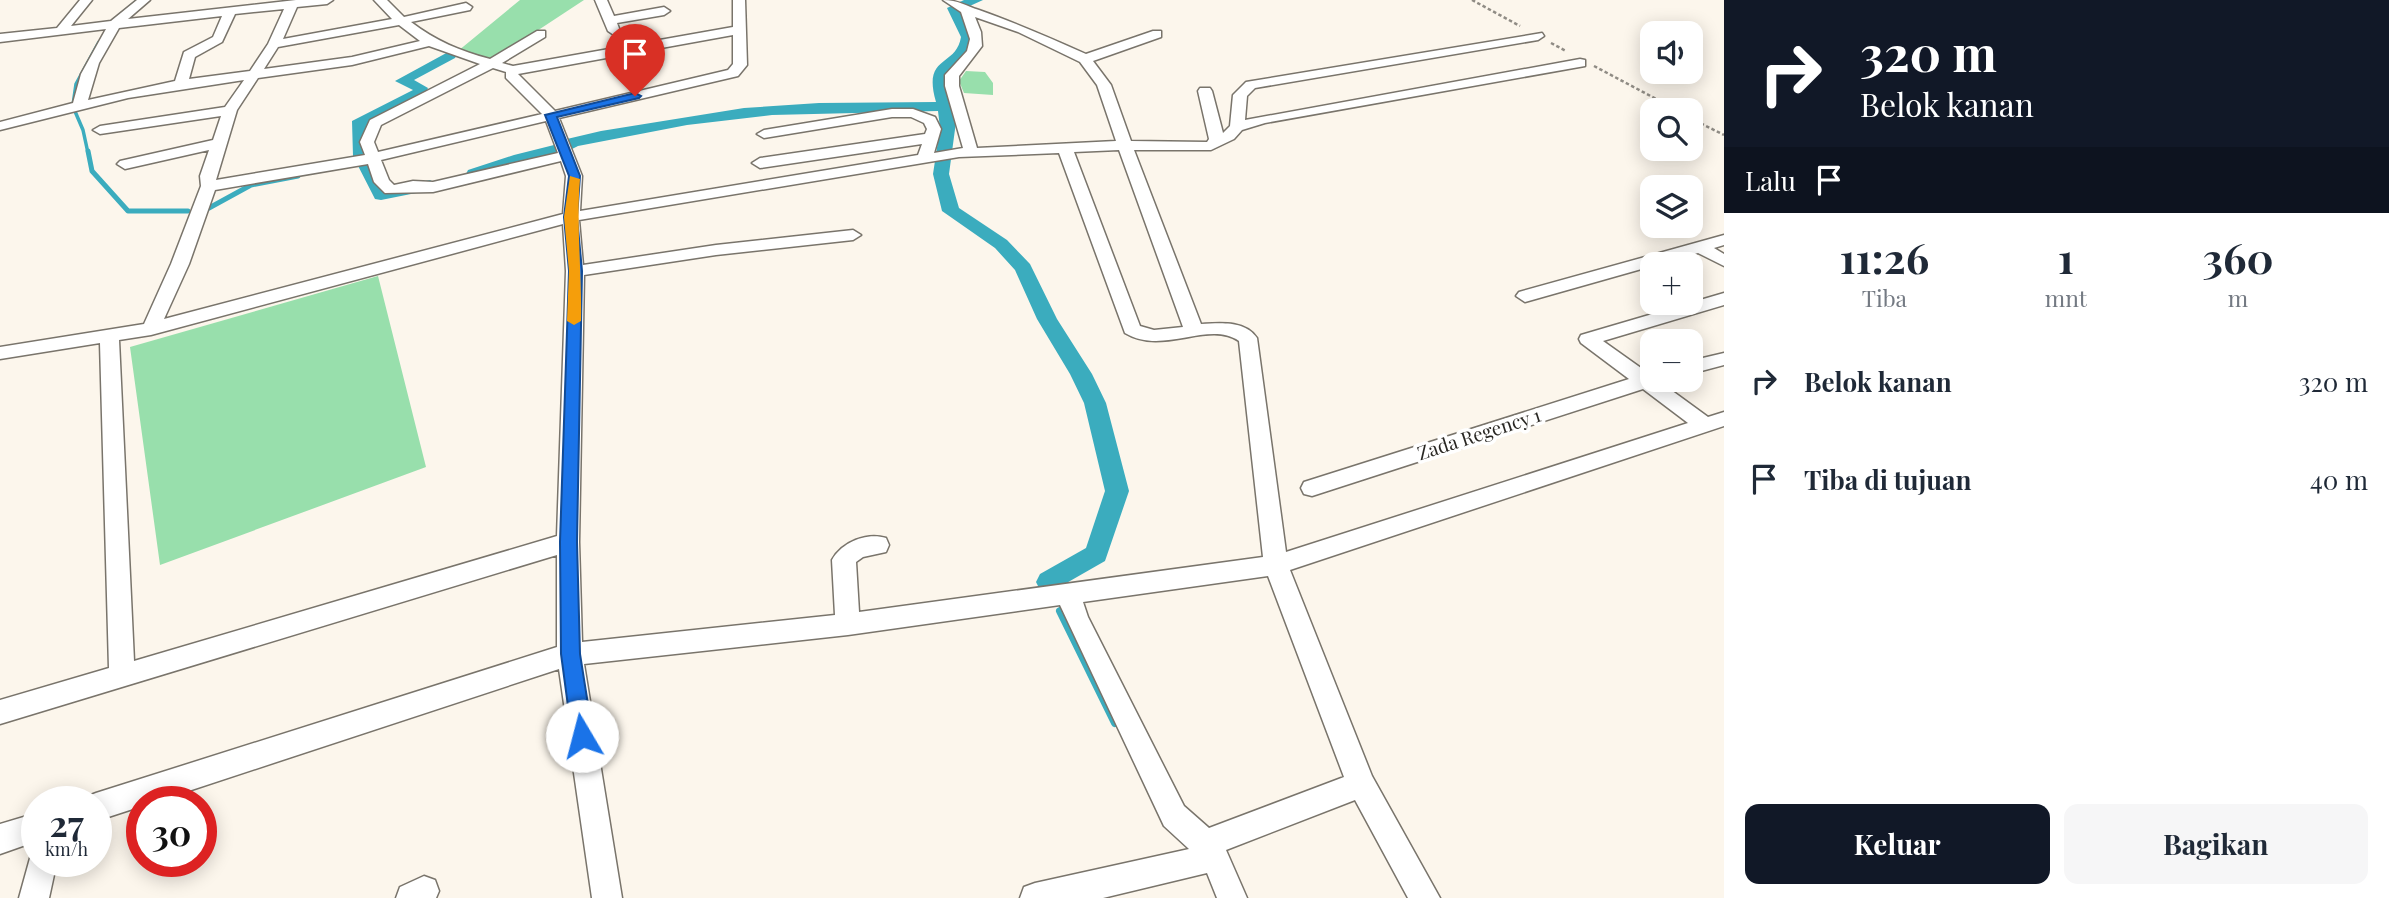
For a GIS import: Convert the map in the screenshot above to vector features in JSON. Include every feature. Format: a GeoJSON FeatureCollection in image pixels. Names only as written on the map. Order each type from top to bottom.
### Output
{"type":"FeatureCollection","features":[{"type":"Feature","properties":{"kind":"street"},"geometry":{"type":"LineString","coordinates":[[61,31],[86,0]]}},
{"type":"Feature","properties":{"kind":"street"},"geometry":{"type":"LineString","coordinates":[[80,106],[86,76],[107,35],[115,24],[144,0]]}},
{"type":"Feature","properties":{"kind":"street"},"geometry":{"type":"LineString","coordinates":[[0,38],[230,12],[264,4],[292,5],[327,0]]}},
{"type":"Feature","properties":{"kind":"street"},"geometry":{"type":"LineString","coordinates":[[380,0],[400,20],[430,42],[513,70],[740,30]]}},
{"type":"Feature","properties":{"kind":"street"},"geometry":{"type":"LineString","coordinates":[[209,186],[373,158],[733,73],[740,65],[738,0]]}},
{"type":"Feature","properties":{"kind":"street"},"geometry":{"type":"LineString","coordinates":[[602,2],[622,49]]}},
{"type":"Feature","properties":{"kind":"street"},"geometry":{"type":"LineString","coordinates":[[151,329],[180,264],[209,186],[208,176],[230,110],[274,44],[292,5]]}},
{"type":"Feature","properties":{"kind":"street"},"geometry":{"type":"LineString","coordinates":[[959,6],[1022,29],[1085,59],[1104,85],[1194,331]]}},
{"type":"Feature","properties":{"kind":"street"},"geometry":{"type":"LineString","coordinates":[[959,6],[978,34],[976,49],[952,75],[965,152]]}},
{"type":"Feature","properties":{"kind":"street"},"geometry":{"type":"LineString","coordinates":[[274,44],[339,34],[466,7]]}},
{"type":"Feature","properties":{"kind":"street"},"geometry":{"type":"LineString","coordinates":[[610,20],[664,11]]}},
{"type":"Feature","properties":{"kind":"street"},"geometry":{"type":"LineString","coordinates":[[180,84],[192,51],[218,39],[230,12]]}},
{"type":"Feature","properties":{"kind":"street"},"geometry":{"type":"LineString","coordinates":[[541,34],[491,64],[375,123],[367,142],[382,182],[388,190],[422,186],[568,155]]}},
{"type":"Feature","properties":{"kind":"street"},"geometry":{"type":"LineString","coordinates":[[1085,59],[1157,34]]}},
{"type":"Feature","properties":{"kind":"street"},"geometry":{"type":"LineString","coordinates":[[1237,127],[1240,95],[1246,88],[1538,36]]}},
{"type":"Feature","properties":{"kind":"street"},"geometry":{"type":"LineString","coordinates":[[0,127],[180,84],[352,61],[430,42]]}},
{"type":"Feature","properties":{"kind":"street"},"geometry":{"type":"LineString","coordinates":[[0,353],[151,329],[570,217],[965,152],[1064,146],[1211,146],[1217,140],[1229,136],[1237,127],[1262,119],[1579,60]]}},
{"type":"Feature","properties":{"kind":"street"},"geometry":{"type":"LineString","coordinates":[[1360,66],[1401,94]]}},
{"type":"Feature","properties":{"kind":"street"},"geometry":{"type":"LineString","coordinates":[[513,70],[511,75],[551,115],[574,176],[570,217],[575,271],[568,542],[570,654],[607,898]]}},
{"type":"Feature","properties":{"kind":"street"},"geometry":{"type":"LineString","coordinates":[[1205,91],[1217,140]]}},
{"type":"Feature","properties":{"kind":"street"},"geometry":{"type":"LineString","coordinates":[[100,130],[230,110]]}},
{"type":"Feature","properties":{"kind":"street"},"geometry":{"type":"LineString","coordinates":[[764,134],[847,120],[913,113],[930,120],[934,129],[930,138],[931,157]]}},
{"type":"Feature","properties":{"kind":"street"},"geometry":{"type":"LineString","coordinates":[[760,163],[930,138]]}},
{"type":"Feature","properties":{"kind":"street"},"geometry":{"type":"LineString","coordinates":[[125,164],[219,144]]}},
{"type":"Feature","properties":{"kind":"street"},"geometry":{"type":"LineString","coordinates":[[1064,146],[1132,329],[1140,336],[1150,338],[1229,328],[1240,331],[1248,338],[1276,565],[1361,784],[1424,898]]}},
{"type":"Feature","properties":{"kind":"street"},"geometry":{"type":"LineString","coordinates":[[575,271],[716,250],[853,235]]}},
{"type":"Feature","properties":{"kind":"street"},"geometry":{"type":"LineString","coordinates":[[1525,296],[1724,240]]}},
{"type":"Feature","properties":{"kind":"street"},"geometry":{"type":"LineString","coordinates":[[1701,247],[1724,261]]}},
{"type":"Feature","properties":{"kind":"street"},"geometry":{"type":"LineString","coordinates":[[1640,374],[1588,339],[1721,302]]}},
{"type":"Feature","properties":{"kind":"street"},"geometry":{"type":"LineString","coordinates":[[109,336],[122,676]]}},
{"type":"Feature","properties":{"kind":"street"},"geometry":{"type":"LineString","coordinates":[[1703,365],[1724,359]]}},
{"type":"Feature","properties":{"kind":"street","name":"Zada Regency 1"},"geometry":{"type":"LineString","coordinates":[[1312,488],[1640,383]]}},
{"type":"Feature","properties":{"kind":"street"},"geometry":{"type":"LineString","coordinates":[[1667,392],[1716,424]]}},
{"type":"Feature","properties":{"kind":"street"},"geometry":{"type":"LineString","coordinates":[[112,802],[570,654],[848,624],[1276,565],[1716,424]]}},
{"type":"Feature","properties":{"kind":"street"},"geometry":{"type":"LineString","coordinates":[[0,712],[568,542]]}},
{"type":"Feature","properties":{"kind":"street"},"geometry":{"type":"LineString","coordinates":[[848,624],[844,560],[849,552],[858,548],[878,545]]}},
{"type":"Feature","properties":{"kind":"street"},"geometry":{"type":"LineString","coordinates":[[1069,595],[1076,618],[1174,816],[1202,853],[1219,866],[1232,898]]}},
{"type":"Feature","properties":{"kind":"street"},"geometry":{"type":"LineString","coordinates":[[1035,898],[1202,853],[1361,784]]}},
{"type":"Feature","properties":{"kind":"street"},"geometry":{"type":"LineString","coordinates":[[0,839],[21,832]]}},
{"type":"Feature","properties":{"kind":"street"},"geometry":{"type":"LineString","coordinates":[[34,898],[39,877]]}},
{"type":"Feature","properties":{"kind":"path"},"geometry":{"type":"LineString","coordinates":[[1472,0],[1653,98]]}},
{"type":"Feature","properties":{"kind":"path"},"geometry":{"type":"LineString","coordinates":[[1703,124],[1724,135]]}},
{"type":"Feature","properties":{"kind":"green space"},"geometry":{"type":"Polygon","coordinates":[[[520,0],[584,0],[493,60],[458,51],[520,0]]]}},
{"type":"Feature","properties":{"kind":"green space"},"geometry":{"type":"Polygon","coordinates":[[[966,71],[985,72],[993,83],[993,95],[964,93],[959,81],[966,71]]]}},
{"type":"Feature","properties":{"kind":"green space"},"geometry":{"type":"Polygon","coordinates":[[[378,276],[426,467],[160,565],[130,347],[378,276]]]}},
{"type":"Feature","properties":{"kind":"waterway"},"geometry":{"type":"LineString","coordinates":[[110,23],[138,0]]}},
{"type":"Feature","properties":{"kind":"waterway"},"geometry":{"type":"LineString","coordinates":[[944,106],[939,89],[939,74],[964,48],[968,37],[953,8],[977,0]]}},
{"type":"Feature","properties":{"kind":"waterway"},"geometry":{"type":"LineString","coordinates":[[73,105],[76,84],[99,42]]}},
{"type":"Feature","properties":{"kind":"waterway"},"geometry":{"type":"LineString","coordinates":[[361,156],[360,121],[419,93],[421,88],[402,81],[450,55]]}},
{"type":"Feature","properties":{"kind":"waterway"},"geometry":{"type":"LineString","coordinates":[[568,146],[573,142],[630,130],[772,110],[944,106]]}},
{"type":"Feature","properties":{"kind":"waterway"},"geometry":{"type":"LineString","coordinates":[[944,106],[948,134],[941,169],[951,211],[1001,244],[1023,268],[1047,319],[1081,374],[1095,403],[1117,491],[1096,554],[1049,582]]}},
{"type":"Feature","properties":{"kind":"waterway"},"geometry":{"type":"LineString","coordinates":[[74,109],[83,130],[88,153]]}},
{"type":"Feature","properties":{"kind":"waterway"},"geometry":{"type":"LineString","coordinates":[[474,174],[520,158],[554,150]]}},
{"type":"Feature","properties":{"kind":"waterway"},"geometry":{"type":"LineString","coordinates":[[88,151],[92,171],[128,211],[188,211]]}},
{"type":"Feature","properties":{"kind":"waterway"},"geometry":{"type":"LineString","coordinates":[[364,162],[381,195],[430,185]]}},
{"type":"Feature","properties":{"kind":"waterway"},"geometry":{"type":"LineString","coordinates":[[209,208],[251,185],[298,176]]}},
{"type":"Feature","properties":{"kind":"waterway"},"geometry":{"type":"LineString","coordinates":[[1060,611],[1115,723]]}},
{"type":"Feature","properties":{"kind":"slow traffic"},"geometry":{"type":"LineString","coordinates":[[574,179],[570,217],[575,271],[574,321]]}},
{"type":"Feature","properties":{"kind":"route"},"geometry":{"type":"LineString","coordinates":[[582,736],[570,654],[568,542],[575,271],[570,217],[574,176],[551,115],[635,96]]}}]}
